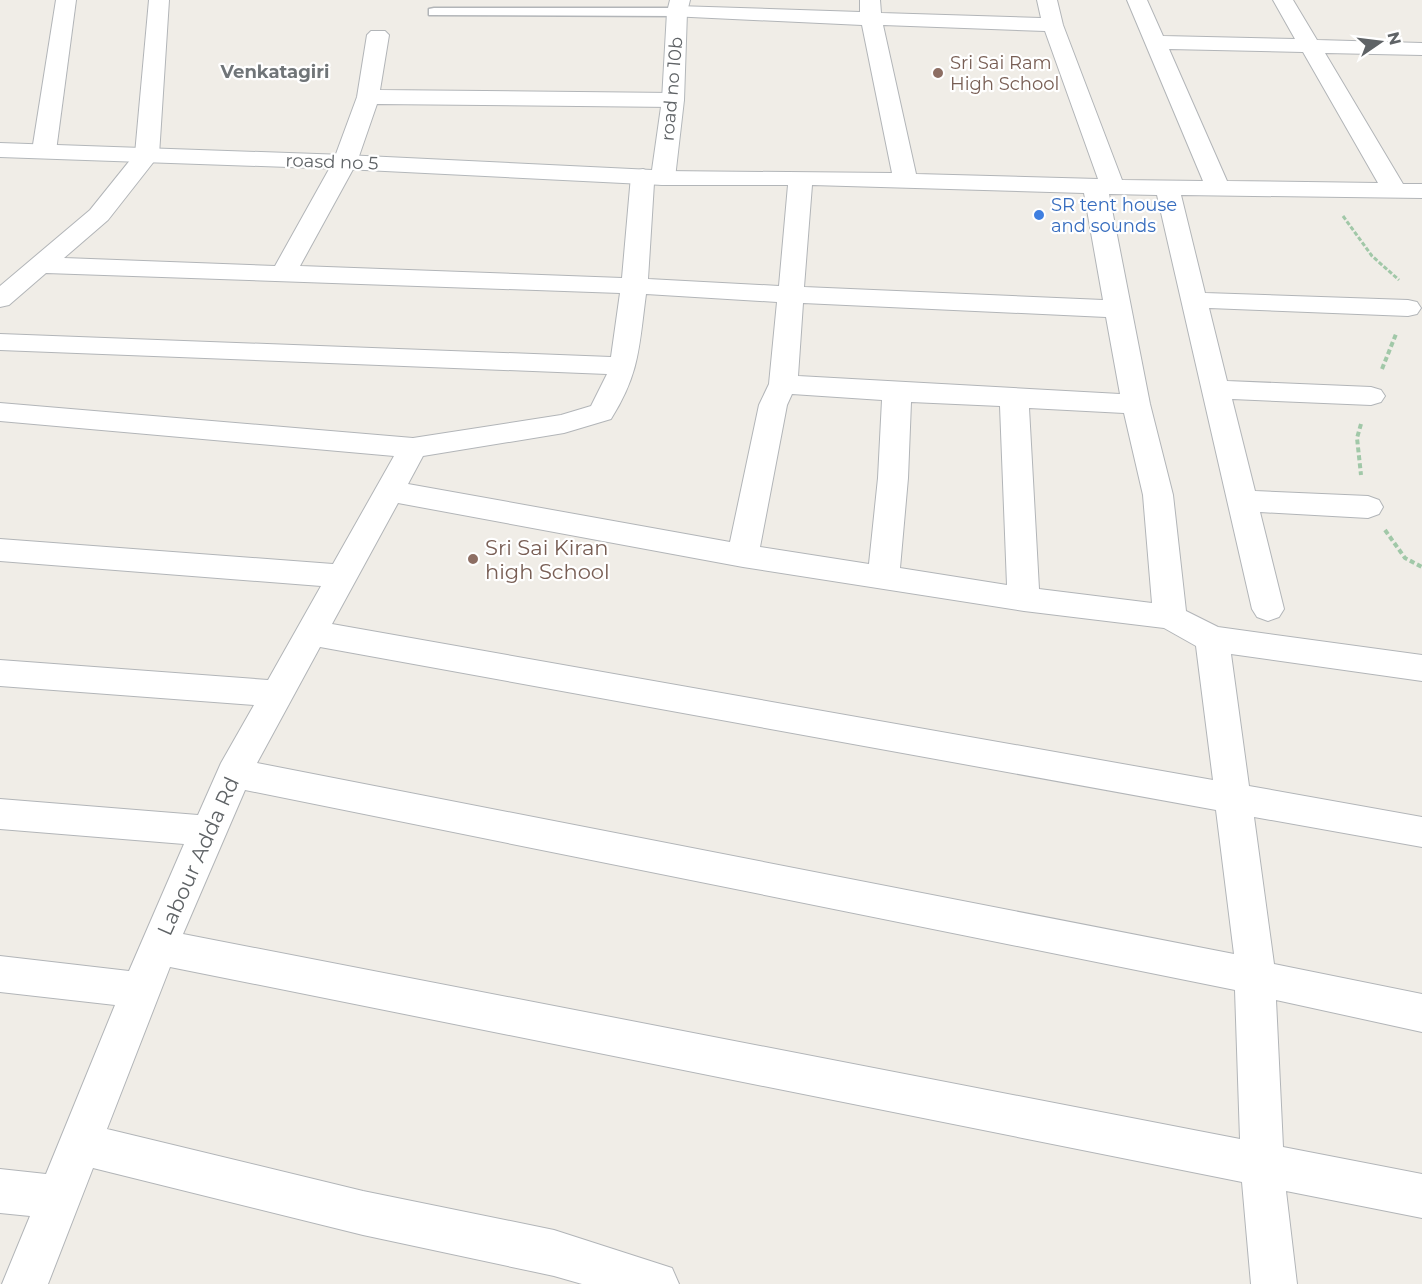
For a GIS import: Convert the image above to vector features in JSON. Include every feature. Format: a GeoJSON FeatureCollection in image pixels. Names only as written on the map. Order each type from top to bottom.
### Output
{"type":"FeatureCollection","features":[{"type":"Feature","properties":{"kind":"street"},"geometry":{"type":"LineString","coordinates":[[44,152],[66,0]]}},
{"type":"Feature","properties":{"kind":"street"},"geometry":{"type":"LineString","coordinates":[[0,299],[99,215],[147,155],[159,0]]}},
{"type":"Feature","properties":{"kind":"street"},"geometry":{"type":"LineString","coordinates":[[1047,0],[1104,186],[1120,309],[1136,404],[1158,495],[1170,617]]}},
{"type":"Feature","properties":{"kind":"street"},"geometry":{"type":"LineString","coordinates":[[1137,0],[1218,187]]}},
{"type":"Feature","properties":{"kind":"street"},"geometry":{"type":"LineString","coordinates":[[1284,0],[1395,191]]}},
{"type":"Feature","properties":{"kind":"street"},"geometry":{"type":"LineString","coordinates":[[679,6],[870,10],[1053,25]]}},
{"type":"Feature","properties":{"kind":"street","name":"road no 10b"},"geometry":{"type":"LineString","coordinates":[[0,412],[413,448],[564,424],[601,412],[617,385],[623,366],[653,177],[674,100],[679,6]]}},
{"type":"Feature","properties":{"kind":"street"},"geometry":{"type":"LineString","coordinates":[[870,10],[906,182]]}},
{"type":"Feature","properties":{"kind":"street"},"geometry":{"type":"LineString","coordinates":[[284,272],[345,162],[368,97],[378,35]]}},
{"type":"Feature","properties":{"kind":"street"},"geometry":{"type":"LineString","coordinates":[[1156,42],[1422,49]]}},
{"type":"Feature","properties":{"kind":"street"},"geometry":{"type":"LineString","coordinates":[[368,97],[674,100]]}},
{"type":"Feature","properties":{"kind":"street","name":"roasd no 5"},"geometry":{"type":"LineString","coordinates":[[0,150],[345,162],[653,177],[1422,191]]}},
{"type":"Feature","properties":{"kind":"street"},"geometry":{"type":"LineString","coordinates":[[743,556],[773,405],[783,384],[793,296],[801,178]]}},
{"type":"Feature","properties":{"kind":"street"},"geometry":{"type":"LineString","coordinates":[[1167,187],[1268,609]]}},
{"type":"Feature","properties":{"kind":"street"},"geometry":{"type":"LineString","coordinates":[[42,265],[634,286],[793,296],[1120,309]]}},
{"type":"Feature","properties":{"kind":"street"},"geometry":{"type":"LineString","coordinates":[[1194,300],[1407,308]]}},
{"type":"Feature","properties":{"kind":"street"},"geometry":{"type":"LineString","coordinates":[[0,342],[623,366]]}},
{"type":"Feature","properties":{"kind":"street"},"geometry":{"type":"LineString","coordinates":[[783,384],[1136,404]]}},
{"type":"Feature","properties":{"kind":"street"},"geometry":{"type":"LineString","coordinates":[[1216,389],[1371,396]]}},
{"type":"Feature","properties":{"kind":"street"},"geometry":{"type":"LineString","coordinates":[[883,578],[893,478],[897,392]]}},
{"type":"Feature","properties":{"kind":"street"},"geometry":{"type":"LineString","coordinates":[[1014,398],[1024,600]]}},
{"type":"Feature","properties":{"kind":"street","name":"Labour Adda Rd"},"geometry":{"type":"LineString","coordinates":[[25,1284],[158,947],[234,773],[280,694],[413,448]]}},
{"type":"Feature","properties":{"kind":"street"},"geometry":{"type":"LineString","coordinates":[[389,491],[743,556],[1024,600],[1170,617],[1212,639],[1422,668]]}},
{"type":"Feature","properties":{"kind":"street"},"geometry":{"type":"LineString","coordinates":[[1242,501],[1368,507]]}},
{"type":"Feature","properties":{"kind":"street"},"geometry":{"type":"LineString","coordinates":[[0,550],[344,576]]}},
{"type":"Feature","properties":{"kind":"street"},"geometry":{"type":"LineString","coordinates":[[312,633],[1422,832]]}},
{"type":"Feature","properties":{"kind":"street"},"geometry":{"type":"LineString","coordinates":[[1212,639],[1234,798],[1255,978],[1262,1166],[1274,1284]]}},
{"type":"Feature","properties":{"kind":"street"},"geometry":{"type":"LineString","coordinates":[[0,673],[280,694]]}},
{"type":"Feature","properties":{"kind":"street"},"geometry":{"type":"LineString","coordinates":[[234,773],[1215,966],[1255,978],[1422,1013]]}},
{"type":"Feature","properties":{"kind":"street"},"geometry":{"type":"LineString","coordinates":[[0,814],[208,831]]}},
{"type":"Feature","properties":{"kind":"street"},"geometry":{"type":"LineString","coordinates":[[158,947],[1422,1196]]}},
{"type":"Feature","properties":{"kind":"street"},"geometry":{"type":"LineString","coordinates":[[0,974],[141,990]]}},
{"type":"Feature","properties":{"kind":"street"},"geometry":{"type":"LineString","coordinates":[[82,1144],[363,1213],[554,1253],[656,1284]]}},
{"type":"Feature","properties":{"kind":"street"},"geometry":{"type":"LineString","coordinates":[[0,1191],[60,1197]]}},
{"type":"Feature","properties":{"kind":"lane"},"geometry":{"type":"LineString","coordinates":[[434,12],[679,6]]}},
{"type":"Feature","properties":{"kind":"path"},"geometry":{"type":"LineString","coordinates":[[1323,189],[1372,256],[1414,293],[1371,396],[1357,438],[1368,507],[1405,558],[1422,567]]}},
{"type":"Feature","properties":{"kind":"place","name":"Sri Sai Ram High School"},"geometry":{"type":"Point","coordinates":[938,73]}},
{"type":"Feature","properties":{"kind":"place","name":"SR tent house and sounds"},"geometry":{"type":"Point","coordinates":[1039,215]}},
{"type":"Feature","properties":{"kind":"place","name":"Sri Sai Kiran high School"},"geometry":{"type":"Point","coordinates":[473,559]}},
{"type":"Feature","properties":{"kind":"district","name":"Venkatagiri"},"geometry":{"type":"Point","coordinates":[275,72]}}]}
